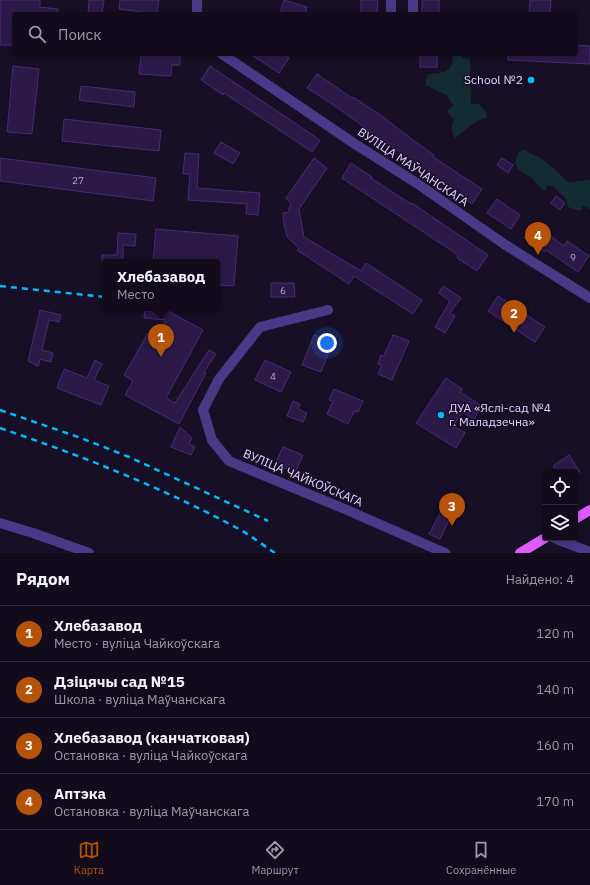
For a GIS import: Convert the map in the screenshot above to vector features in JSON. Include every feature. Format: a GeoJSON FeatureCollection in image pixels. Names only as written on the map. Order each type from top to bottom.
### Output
{"type":"FeatureCollection","features":[{"type":"Feature","properties":{"kind":"main road"},"geometry":{"type":"LineString","coordinates":[[578,517],[590,510]]}},
{"type":"Feature","properties":{"kind":"main road"},"geometry":{"type":"LineString","coordinates":[[520,553],[542,540]]}},
{"type":"Feature","properties":{"kind":"street"},"geometry":{"type":"LineString","coordinates":[[197,0],[197,12]]}},
{"type":"Feature","properties":{"kind":"street"},"geometry":{"type":"LineString","coordinates":[[390,12],[391,0]]}},
{"type":"Feature","properties":{"kind":"street"},"geometry":{"type":"LineString","coordinates":[[412,12],[413,0]]}},
{"type":"Feature","properties":{"kind":"street","name":"ВУЛІЦА МАЎЧАНСКАГА"},"geometry":{"type":"LineString","coordinates":[[225,56],[355,144],[418,184],[504,244],[590,298]]}},
{"type":"Feature","properties":{"kind":"street","name":"ВУЛІЦА ЧАЙКОЎСКАГА"},"geometry":{"type":"LineString","coordinates":[[328,310],[260,327],[218,379],[203,410],[212,440],[228,461],[347,510],[445,553]]}},
{"type":"Feature","properties":{"kind":"street"},"geometry":{"type":"LineString","coordinates":[[0,523],[89,553]]}},
{"type":"Feature","properties":{"kind":"street"},"geometry":{"type":"LineString","coordinates":[[562,541],[590,552]]}},
{"type":"Feature","properties":{"kind":"green space"},"geometry":{"type":"Polygon","coordinates":[[[453,56],[462,56],[463,58],[470,59],[471,105],[478,103],[486,112],[487,117],[475,122],[455,138],[451,129],[454,120],[447,111],[453,106],[447,95],[426,85],[426,80],[429,74],[445,72],[450,68],[453,61],[453,56]]]}},
{"type":"Feature","properties":{"kind":"green space"},"geometry":{"type":"Polygon","coordinates":[[[523,150],[547,163],[567,182],[590,180],[590,209],[583,206],[580,211],[568,207],[566,199],[553,186],[547,186],[545,191],[531,178],[519,170],[515,163],[518,153],[523,150]]]}},
{"type":"Feature","properties":{"kind":"building"},"geometry":{"type":"Polygon","coordinates":[[[0,0],[40,0],[40,7],[58,9],[58,12],[12,12],[12,45],[0,45],[0,0]]]}},
{"type":"Feature","properties":{"kind":"building"},"geometry":{"type":"Polygon","coordinates":[[[89,0],[104,0],[102,12],[88,12],[89,0]]]}},
{"type":"Feature","properties":{"kind":"building"},"geometry":{"type":"Polygon","coordinates":[[[120,0],[159,0],[157,12],[142,12],[119,9],[120,0]]]}},
{"type":"Feature","properties":{"kind":"building"},"geometry":{"type":"Polygon","coordinates":[[[284,0],[307,7],[306,12],[281,12],[284,0]]]}},
{"type":"Feature","properties":{"kind":"building"},"geometry":{"type":"Polygon","coordinates":[[[361,0],[378,0],[377,12],[361,12],[361,0]]]}},
{"type":"Feature","properties":{"kind":"building"},"geometry":{"type":"Polygon","coordinates":[[[422,0],[439,0],[439,12],[422,12],[422,0]]]}},
{"type":"Feature","properties":{"kind":"building"},"geometry":{"type":"Polygon","coordinates":[[[530,0],[551,0],[550,12],[529,12],[530,0]]]}},
{"type":"Feature","properties":{"kind":"building"},"geometry":{"type":"Polygon","coordinates":[[[578,45],[590,46],[590,64],[508,60],[508,56],[578,56],[578,45]]]}},
{"type":"Feature","properties":{"kind":"building"},"geometry":{"type":"Polygon","coordinates":[[[141,56],[180,56],[180,65],[172,65],[171,76],[139,74],[141,56]]]}},
{"type":"Feature","properties":{"kind":"building"},"geometry":{"type":"Polygon","coordinates":[[[253,56],[286,56],[289,58],[279,73],[253,56]]]}},
{"type":"Feature","properties":{"kind":"building"},"geometry":{"type":"Polygon","coordinates":[[[420,56],[437,56],[437,67],[420,67],[420,56]]]}},
{"type":"Feature","properties":{"kind":"building"},"geometry":{"type":"Polygon","coordinates":[[[13,66],[39,69],[32,134],[7,132],[13,66]]]}},
{"type":"Feature","properties":{"kind":"building"},"geometry":{"type":"Polygon","coordinates":[[[210,66],[320,140],[312,152],[224,93],[223,95],[201,80],[210,66]]]}},
{"type":"Feature","properties":{"kind":"building"},"geometry":{"type":"Polygon","coordinates":[[[317,74],[379,114],[434,155],[433,157],[482,189],[472,204],[433,178],[434,177],[332,104],[307,88],[317,74]]]}},
{"type":"Feature","properties":{"kind":"building"},"geometry":{"type":"Polygon","coordinates":[[[81,86],[135,92],[134,107],[79,100],[81,86]]]}},
{"type":"Feature","properties":{"kind":"building"},"geometry":{"type":"Polygon","coordinates":[[[64,119],[161,130],[159,151],[62,141],[64,119]]]}},
{"type":"Feature","properties":{"kind":"building"},"geometry":{"type":"Polygon","coordinates":[[[221,142],[240,153],[233,164],[214,153],[221,142]]]}},
{"type":"Feature","properties":{"kind":"building"},"geometry":{"type":"Polygon","coordinates":[[[185,153],[199,154],[197,188],[260,193],[258,215],[246,214],[247,204],[188,200],[190,174],[183,174],[185,153]]]}},
{"type":"Feature","properties":{"kind":"building"},"geometry":{"type":"Polygon","coordinates":[[[0,158],[156,178],[153,201],[0,181],[0,158]]]}},
{"type":"Feature","properties":{"kind":"building"},"geometry":{"type":"Polygon","coordinates":[[[314,158],[327,168],[299,209],[304,237],[361,271],[366,263],[422,300],[413,314],[354,276],[349,284],[297,250],[299,248],[287,237],[283,213],[289,212],[291,204],[286,198],[314,158]]]}},
{"type":"Feature","properties":{"kind":"building"},"geometry":{"type":"Polygon","coordinates":[[[502,158],[513,165],[508,173],[497,165],[502,158]]]}},
{"type":"Feature","properties":{"kind":"building"},"geometry":{"type":"Polygon","coordinates":[[[351,163],[372,177],[371,178],[411,204],[412,203],[488,255],[477,271],[457,258],[458,255],[342,178],[351,163]]]}},
{"type":"Feature","properties":{"kind":"building"},"geometry":{"type":"Polygon","coordinates":[[[556,196],[565,203],[560,210],[551,203],[556,196]]]}},
{"type":"Feature","properties":{"kind":"building"},"geometry":{"type":"Polygon","coordinates":[[[497,199],[520,215],[511,229],[487,213],[497,199]]]}},
{"type":"Feature","properties":{"kind":"building"},"geometry":{"type":"Polygon","coordinates":[[[534,224],[564,246],[567,241],[589,256],[578,272],[546,250],[545,252],[524,238],[534,224]]]}},
{"type":"Feature","properties":{"kind":"building"},"geometry":{"type":"Polygon","coordinates":[[[156,229],[238,236],[234,286],[220,285],[220,259],[153,259],[156,229]]]}},
{"type":"Feature","properties":{"kind":"building"},"geometry":{"type":"Polygon","coordinates":[[[118,233],[136,234],[135,246],[123,245],[123,259],[102,259],[102,255],[117,255],[118,233]]]}},
{"type":"Feature","properties":{"kind":"building"},"geometry":{"type":"Polygon","coordinates":[[[271,283],[294,283],[295,297],[271,297],[271,283]]]}},
{"type":"Feature","properties":{"kind":"building"},"geometry":{"type":"Polygon","coordinates":[[[443,286],[461,298],[450,313],[455,316],[445,333],[435,327],[450,301],[439,293],[443,286]]]}},
{"type":"Feature","properties":{"kind":"building"},"geometry":{"type":"Polygon","coordinates":[[[498,296],[545,327],[535,342],[488,311],[498,296]]]}},
{"type":"Feature","properties":{"kind":"building"},"geometry":{"type":"Polygon","coordinates":[[[40,310],[61,315],[59,322],[49,320],[42,350],[53,353],[51,362],[40,359],[38,366],[28,361],[40,310]]]}},
{"type":"Feature","properties":{"kind":"building"},"geometry":{"type":"Polygon","coordinates":[[[145,311],[168,311],[203,330],[166,398],[175,403],[209,350],[216,354],[204,372],[206,373],[179,424],[125,395],[133,381],[124,375],[148,333],[157,339],[166,320],[144,318],[145,311]]]}},
{"type":"Feature","properties":{"kind":"building"},"geometry":{"type":"Polygon","coordinates":[[[314,335],[333,342],[321,372],[302,365],[314,335]]]}},
{"type":"Feature","properties":{"kind":"building"},"geometry":{"type":"Polygon","coordinates":[[[393,335],[409,341],[392,380],[378,374],[382,365],[378,364],[381,355],[384,356],[393,335]]]}},
{"type":"Feature","properties":{"kind":"building"},"geometry":{"type":"Polygon","coordinates":[[[95,360],[102,364],[94,380],[109,386],[101,405],[57,388],[64,369],[87,378],[95,360]]]}},
{"type":"Feature","properties":{"kind":"building"},"geometry":{"type":"Polygon","coordinates":[[[265,360],[291,372],[281,392],[255,380],[265,360]]]}},
{"type":"Feature","properties":{"kind":"building","name":"ДУА «Яслі-сад №4 г. Маладзечна»"},"geometry":{"type":"Polygon","coordinates":[[[446,378],[462,389],[460,392],[482,406],[474,419],[462,412],[453,426],[465,433],[456,448],[416,423],[446,378]]]}},
{"type":"Feature","properties":{"kind":"building"},"geometry":{"type":"Polygon","coordinates":[[[334,389],[363,401],[358,412],[354,411],[348,424],[327,414],[333,401],[329,400],[334,389]]]}},
{"type":"Feature","properties":{"kind":"building"},"geometry":{"type":"Polygon","coordinates":[[[293,401],[300,404],[298,409],[307,413],[303,422],[287,416],[293,401]]]}},
{"type":"Feature","properties":{"kind":"building"},"geometry":{"type":"Polygon","coordinates":[[[180,427],[192,438],[189,444],[195,447],[191,455],[171,447],[180,427]]]}},
{"type":"Feature","properties":{"kind":"building"},"geometry":{"type":"Polygon","coordinates":[[[283,447],[303,455],[295,473],[275,464],[283,447]]]}},
{"type":"Feature","properties":{"kind":"building"},"geometry":{"type":"Polygon","coordinates":[[[569,455],[580,472],[578,472],[578,469],[555,469],[553,466],[569,455]]]}},
{"type":"Feature","properties":{"kind":"building"},"geometry":{"type":"Polygon","coordinates":[[[441,511],[451,516],[440,539],[429,534],[441,511]]]}},
{"type":"Feature","properties":{"kind":"railway"},"geometry":{"type":"LineString","coordinates":[[0,286],[102,297]]}},
{"type":"Feature","properties":{"kind":"railway"},"geometry":{"type":"LineString","coordinates":[[0,410],[81,438],[129,457],[268,521]]}},
{"type":"Feature","properties":{"kind":"railway"},"geometry":{"type":"LineString","coordinates":[[0,428],[91,461],[179,499],[237,528],[275,553]]}},
{"type":"Feature","properties":{"kind":"place","name":"School №2"},"geometry":{"type":"Point","coordinates":[531,80]}},
{"type":"Feature","properties":{"kind":"place","name":"Аптэка"},"geometry":{"type":"Point","coordinates":[538,255]}},
{"type":"Feature","properties":{"kind":"place","name":"Дзіцячы сад №15"},"geometry":{"type":"Point","coordinates":[514,333]}},
{"type":"Feature","properties":{"kind":"place","name":"Хлебазавод"},"geometry":{"type":"Point","coordinates":[161,357]}},
{"type":"Feature","properties":{"kind":"place","name":"ДУА «Яслі-сад №4 г. Маладзечна»"},"geometry":{"type":"Point","coordinates":[441,415]}},
{"type":"Feature","properties":{"kind":"place","name":"Хлебазавод (канчатковая)"},"geometry":{"type":"Point","coordinates":[452,526]}}]}
